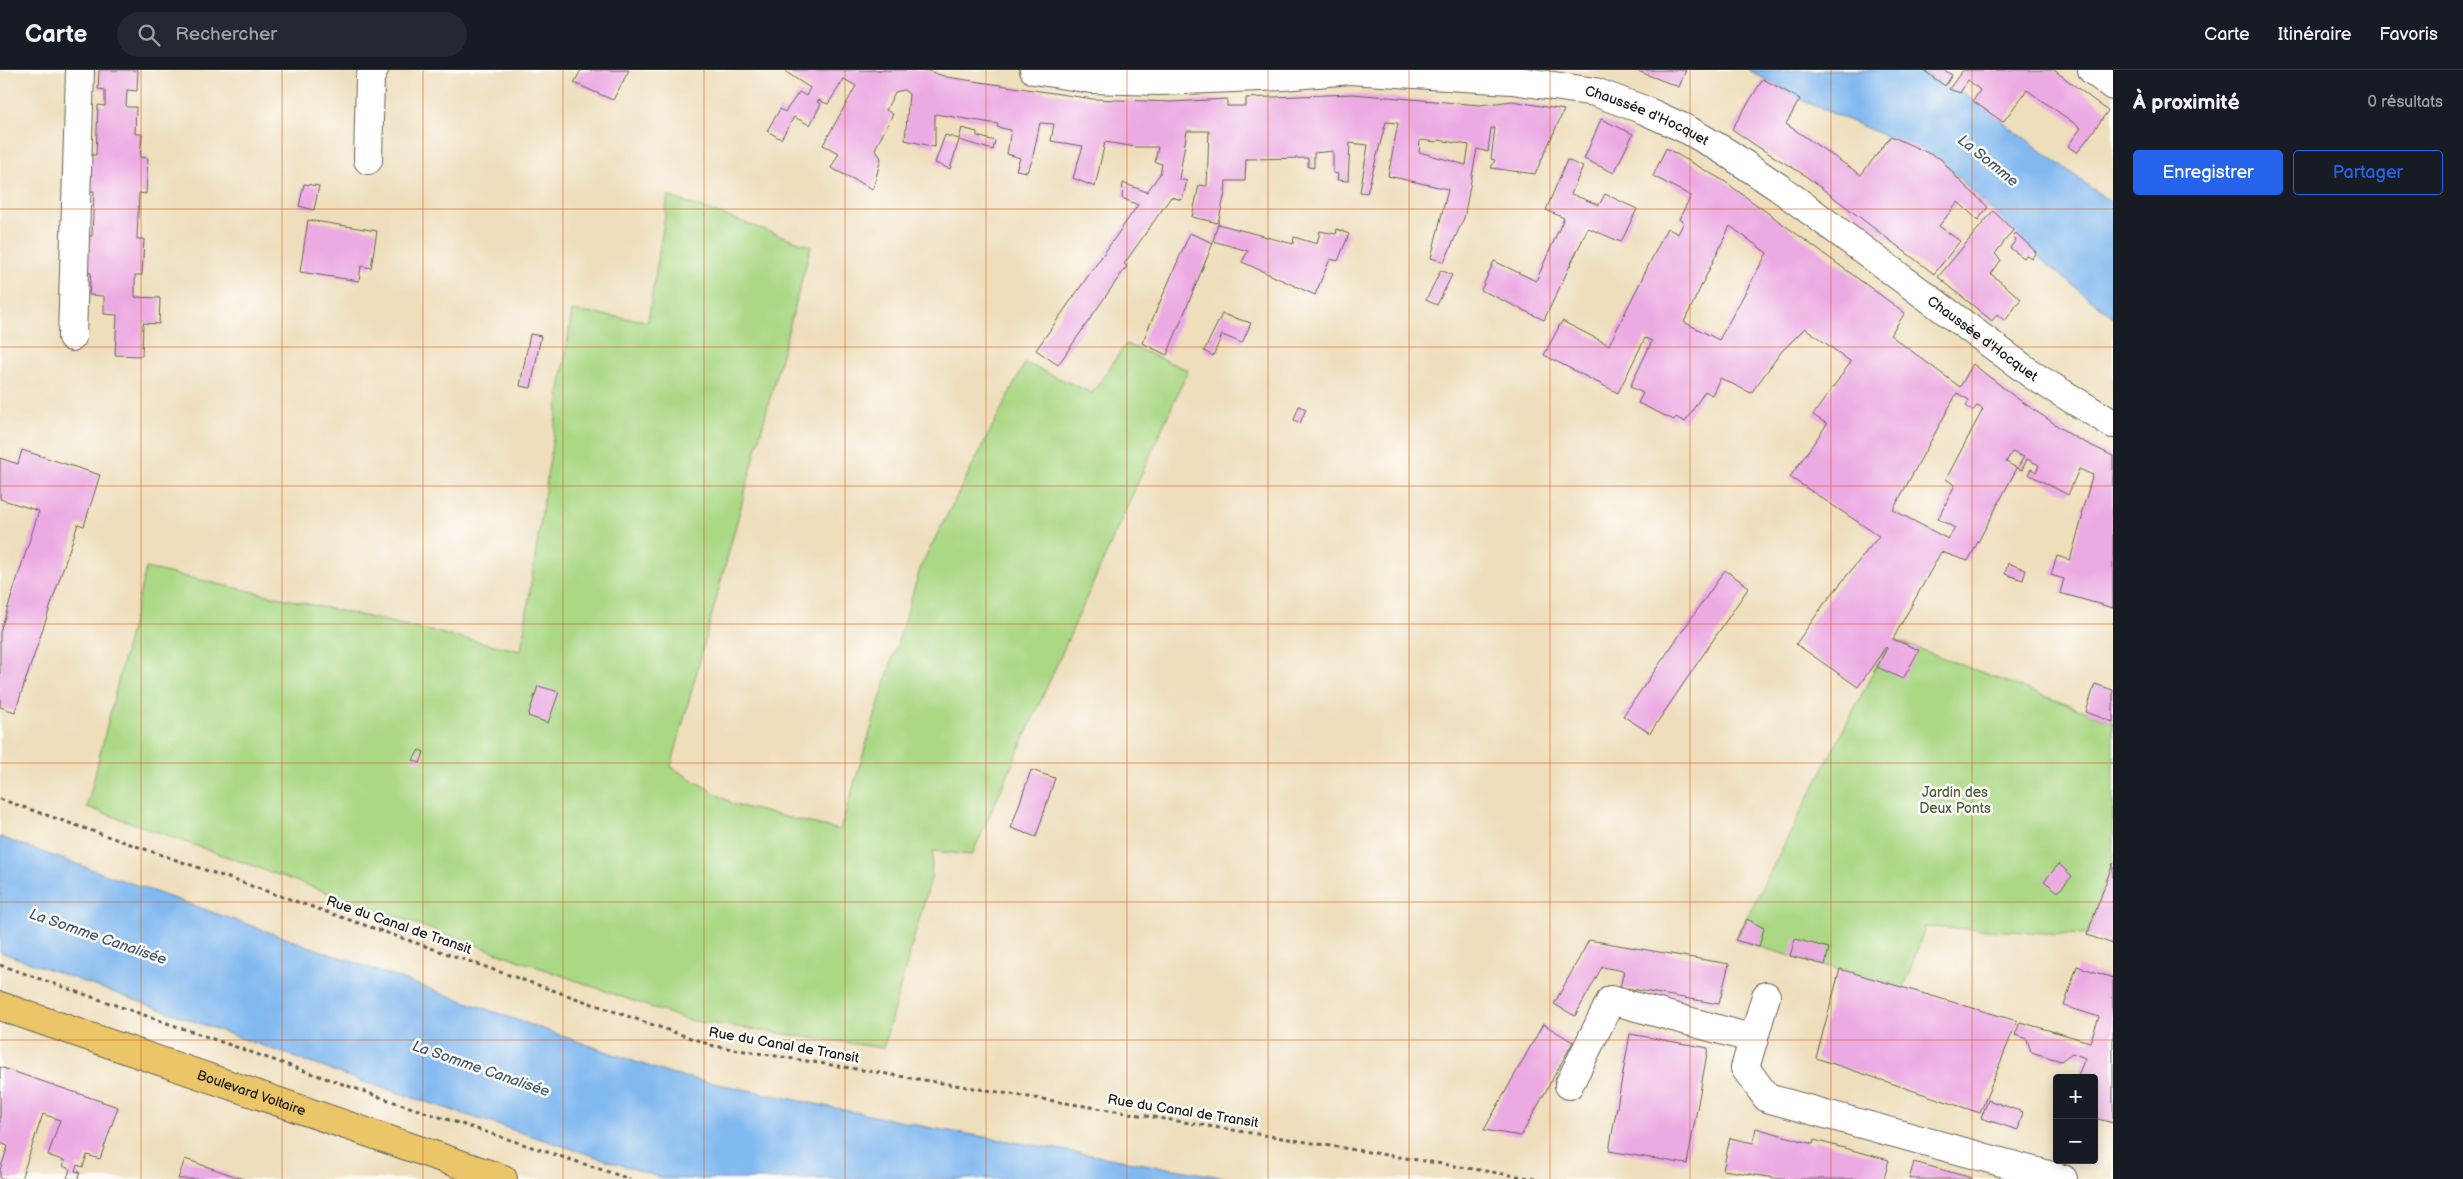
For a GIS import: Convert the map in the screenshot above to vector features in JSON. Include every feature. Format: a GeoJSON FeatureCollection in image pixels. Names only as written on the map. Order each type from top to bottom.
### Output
{"type":"FeatureCollection","features":[{"type":"Feature","properties":{"kind":"main road","name":"Boulevard Voltaire"},"geometry":{"type":"LineString","coordinates":[[0,1006],[503,1179]]}},
{"type":"Feature","properties":{"kind":"street"},"geometry":{"type":"LineString","coordinates":[[72,337],[80,70]]}},
{"type":"Feature","properties":{"kind":"street"},"geometry":{"type":"LineString","coordinates":[[368,160],[370,78],[374,70]]}},
{"type":"Feature","properties":{"kind":"street","name":"Chaussée d'Hocquet"},"geometry":{"type":"LineString","coordinates":[[1034,70],[1091,79],[1160,81],[1283,76],[1350,70],[1512,80],[1595,92],[1644,110],[1688,130],[1726,152],[1778,187],[2034,376],[2113,424]]}},
{"type":"Feature","properties":{"kind":"street"},"geometry":{"type":"LineString","coordinates":[[2092,70],[2113,86]]}},
{"type":"Feature","properties":{"kind":"street"},"geometry":{"type":"LineString","coordinates":[[1766,996],[1745,1068],[1767,1098],[2063,1179]]}},
{"type":"Feature","properties":{"kind":"street"},"geometry":{"type":"LineString","coordinates":[[1568,1085],[1611,1000],[1754,1039]]}},
{"type":"Feature","properties":{"kind":"path","name":"Rue du Canal de Transit"},"geometry":{"type":"LineString","coordinates":[[0,799],[714,1046],[1535,1179]]}},
{"type":"Feature","properties":{"kind":"path"},"geometry":{"type":"LineString","coordinates":[[0,965],[400,1104],[630,1179]]}},
{"type":"Feature","properties":{"kind":"green space"},"geometry":{"type":"Polygon","coordinates":[[[668,196],[811,246],[671,767],[735,805],[840,830],[921,566],[1025,363],[1092,393],[1126,344],[1188,370],[972,855],[933,851],[931,878],[883,1048],[687,1020],[87,807],[146,568],[521,651],[572,311],[648,321],[668,196]]]}},
{"type":"Feature","properties":{"kind":"green space","name":"Jardin des Deux Ponts"},"geometry":{"type":"Polygon","coordinates":[[[1893,639],[2113,722],[2113,862],[2087,935],[1925,927],[1904,988],[1735,940],[1886,647],[1893,639]]]}},
{"type":"Feature","properties":{"kind":"water","name":"La Somme"},"geometry":{"type":"Polygon","coordinates":[[[1749,70],[1923,70],[1949,89],[1964,93],[2113,204],[2113,317],[2046,264],[1941,160],[1799,99],[1749,70]]]}},
{"type":"Feature","properties":{"kind":"water","name":"La Somme Canalisée"},"geometry":{"type":"Polygon","coordinates":[[[0,837],[670,1074],[932,1128],[1233,1179],[665,1179],[358,1080],[0,952],[0,837]]]}},
{"type":"Feature","properties":{"kind":"building"},"geometry":{"type":"Polygon","coordinates":[[[99,70],[138,70],[137,91],[127,90],[126,107],[136,107],[135,134],[142,134],[140,157],[148,158],[146,194],[139,193],[137,239],[144,239],[142,275],[135,275],[135,297],[160,298],[159,324],[143,323],[142,356],[115,355],[117,315],[104,314],[104,296],[89,295],[91,273],[85,272],[86,236],[92,236],[94,191],[88,191],[90,155],[96,155],[98,105],[105,106],[105,90],[98,89],[99,70]]]}},
{"type":"Feature","properties":{"kind":"building"},"geometry":{"type":"Polygon","coordinates":[[[581,70],[629,70],[613,100],[574,83],[581,70]]]}},
{"type":"Feature","properties":{"kind":"building"},"geometry":{"type":"Polygon","coordinates":[[[787,70],[925,70],[947,77],[1093,99],[1171,102],[1227,99],[1227,106],[1246,106],[1246,98],[1353,94],[1480,105],[1512,101],[1564,110],[1535,174],[1491,168],[1495,160],[1491,159],[1495,128],[1491,128],[1488,152],[1477,149],[1464,218],[1444,262],[1431,258],[1448,189],[1388,176],[1398,123],[1386,122],[1367,193],[1360,192],[1368,145],[1350,143],[1348,181],[1337,180],[1338,174],[1333,173],[1333,151],[1314,153],[1314,168],[1308,167],[1308,158],[1246,159],[1245,181],[1226,181],[1218,223],[1192,217],[1199,185],[1207,186],[1209,131],[1187,131],[1179,179],[1187,181],[1182,200],[1171,197],[1124,264],[1127,266],[1058,365],[1036,350],[1138,205],[1122,198],[1123,183],[1147,192],[1160,174],[1162,164],[1155,162],[1158,147],[1136,147],[1105,142],[1095,187],[1073,178],[1083,146],[1051,141],[1054,124],[1040,123],[1032,161],[1027,172],[1016,170],[1020,158],[1007,154],[1011,130],[997,127],[998,124],[935,114],[935,147],[905,140],[909,94],[904,90],[895,92],[886,110],[893,114],[875,149],[881,158],[873,189],[831,168],[839,153],[823,145],[856,86],[844,79],[828,104],[818,100],[817,102],[821,104],[810,125],[794,117],[781,139],[767,131],[780,109],[785,112],[799,92],[806,96],[810,88],[786,72],[787,70]],[[1420,140],[1419,152],[1466,165],[1469,145],[1438,140],[1437,142],[1420,140]]]}},
{"type":"Feature","properties":{"kind":"building"},"geometry":{"type":"Polygon","coordinates":[[[1635,70],[1686,70],[1679,87],[1635,70]]]}},
{"type":"Feature","properties":{"kind":"building"},"geometry":{"type":"Polygon","coordinates":[[[1923,70],[1944,70],[1952,75],[1945,86],[1923,70]]]}},
{"type":"Feature","properties":{"kind":"building"},"geometry":{"type":"Polygon","coordinates":[[[1963,70],[2054,70],[2108,111],[2077,153],[2068,146],[2081,128],[2027,90],[2003,122],[1973,101],[1980,90],[1968,80],[1960,93],[1949,89],[1963,70]]]}},
{"type":"Feature","properties":{"kind":"building"},"geometry":{"type":"Polygon","coordinates":[[[1763,79],[1800,99],[1786,124],[1861,175],[1891,136],[1941,159],[1958,179],[1988,207],[1978,220],[1958,202],[1939,226],[1960,241],[1934,274],[1803,174],[1732,129],[1763,79]]]}},
{"type":"Feature","properties":{"kind":"building"},"geometry":{"type":"Polygon","coordinates":[[[1601,119],[1633,134],[1614,173],[1584,159],[1601,119]]]}},
{"type":"Feature","properties":{"kind":"building"},"geometry":{"type":"Polygon","coordinates":[[[962,128],[977,132],[977,136],[995,141],[993,150],[959,140],[950,169],[935,163],[945,135],[959,139],[962,128]]]}},
{"type":"Feature","properties":{"kind":"building"},"geometry":{"type":"Polygon","coordinates":[[[1666,148],[1724,181],[1905,313],[1890,335],[1960,387],[1973,364],[2015,397],[2074,437],[2113,456],[2113,608],[2060,593],[2064,579],[2051,575],[2057,556],[2070,560],[2093,475],[2079,469],[2068,495],[2028,474],[2031,469],[2036,472],[2039,465],[2027,459],[2022,470],[2017,468],[1968,561],[1941,552],[1893,639],[1919,650],[1903,679],[1877,667],[1886,647],[1858,687],[1796,644],[1824,604],[1879,536],[1790,477],[1827,424],[1813,415],[1851,362],[1805,328],[1782,351],[1751,393],[1720,378],[1712,395],[1705,391],[1685,422],[1676,417],[1674,420],[1638,403],[1643,393],[1630,387],[1652,341],[1645,338],[1618,393],[1544,355],[1562,321],[1609,345],[1667,228],[1678,234],[1684,222],[1679,219],[1691,196],[1653,176],[1666,148]],[[1730,226],[1684,322],[1719,340],[1767,253],[1730,226]],[[1957,393],[1893,510],[1948,539],[1955,528],[1938,519],[1955,485],[1946,479],[1983,409],[1977,406],[1973,411],[1966,406],[1969,400],[1957,393]],[[2012,452],[2006,462],[2017,468],[2024,457],[2012,452]]]}},
{"type":"Feature","properties":{"kind":"building"},"geometry":{"type":"Polygon","coordinates":[[[1567,160],[1583,167],[1571,194],[1599,205],[1605,194],[1637,209],[1621,242],[1588,228],[1544,320],[1481,290],[1494,261],[1536,281],[1564,218],[1546,210],[1567,160]]]}},
{"type":"Feature","properties":{"kind":"building"},"geometry":{"type":"Polygon","coordinates":[[[304,184],[319,186],[314,210],[299,206],[304,184]]]}},
{"type":"Feature","properties":{"kind":"building"},"geometry":{"type":"Polygon","coordinates":[[[1993,211],[2013,230],[1995,254],[2001,260],[1991,274],[2021,299],[2005,321],[1997,314],[1992,321],[1938,277],[1993,211]]]}},
{"type":"Feature","properties":{"kind":"building"},"geometry":{"type":"Polygon","coordinates":[[[308,220],[377,231],[371,268],[361,266],[359,281],[300,272],[308,220]]]}},
{"type":"Feature","properties":{"kind":"building"},"geometry":{"type":"Polygon","coordinates":[[[1218,224],[1293,244],[1294,237],[1317,244],[1320,231],[1336,234],[1337,229],[1349,234],[1338,261],[1330,259],[1315,295],[1242,262],[1248,251],[1213,241],[1218,224]]]}},
{"type":"Feature","properties":{"kind":"building"},"geometry":{"type":"Polygon","coordinates":[[[1190,233],[1213,243],[1167,355],[1142,343],[1190,233]]]}},
{"type":"Feature","properties":{"kind":"building"},"geometry":{"type":"Polygon","coordinates":[[[2016,233],[2036,252],[2032,258],[2026,255],[2024,258],[2010,248],[2016,240],[2013,236],[2016,233]]]}},
{"type":"Feature","properties":{"kind":"building"},"geometry":{"type":"Polygon","coordinates":[[[1441,270],[1452,275],[1437,305],[1426,300],[1441,270]]]}},
{"type":"Feature","properties":{"kind":"building"},"geometry":{"type":"Polygon","coordinates":[[[1222,314],[1251,323],[1242,343],[1222,335],[1213,356],[1204,351],[1222,314]]]}},
{"type":"Feature","properties":{"kind":"building"},"geometry":{"type":"Polygon","coordinates":[[[530,334],[541,336],[531,388],[520,386],[530,334]]]}},
{"type":"Feature","properties":{"kind":"building"},"geometry":{"type":"Polygon","coordinates":[[[1299,406],[1306,409],[1300,423],[1294,420],[1299,406]]]}},
{"type":"Feature","properties":{"kind":"building"},"geometry":{"type":"Polygon","coordinates":[[[22,450],[100,475],[84,526],[78,524],[15,712],[0,707],[0,632],[39,511],[0,499],[0,458],[18,464],[22,450]]]}},
{"type":"Feature","properties":{"kind":"building"},"geometry":{"type":"Polygon","coordinates":[[[2008,563],[2026,570],[2023,580],[2005,574],[2008,563]]]}},
{"type":"Feature","properties":{"kind":"building"},"geometry":{"type":"Polygon","coordinates":[[[1725,570],[1749,587],[1650,733],[1623,716],[1725,570]]]}},
{"type":"Feature","properties":{"kind":"building"},"geometry":{"type":"Polygon","coordinates":[[[2095,684],[2113,690],[2113,722],[2086,712],[2095,684]]]}},
{"type":"Feature","properties":{"kind":"building"},"geometry":{"type":"Polygon","coordinates":[[[538,686],[559,692],[548,723],[528,716],[538,686]]]}},
{"type":"Feature","properties":{"kind":"building"},"geometry":{"type":"Polygon","coordinates":[[[419,750],[424,752],[420,763],[413,760],[419,750]]]}},
{"type":"Feature","properties":{"kind":"building"},"geometry":{"type":"Polygon","coordinates":[[[1031,770],[1055,778],[1036,837],[1011,828],[1031,770]]]}},
{"type":"Feature","properties":{"kind":"building"},"geometry":{"type":"Polygon","coordinates":[[[2113,863],[2113,944],[2087,935],[2113,863]]]}},
{"type":"Feature","properties":{"kind":"building"},"geometry":{"type":"Polygon","coordinates":[[[2059,864],[2072,876],[2058,892],[2044,881],[2059,864]]]}},
{"type":"Feature","properties":{"kind":"building"},"geometry":{"type":"Polygon","coordinates":[[[1747,919],[1764,928],[1759,947],[1735,940],[1747,919]]]}},
{"type":"Feature","properties":{"kind":"building"},"geometry":{"type":"Polygon","coordinates":[[[1795,939],[1829,948],[1825,965],[1790,956],[1795,939]]]}},
{"type":"Feature","properties":{"kind":"building"},"geometry":{"type":"Polygon","coordinates":[[[1589,940],[1729,964],[1719,1004],[1620,987],[1624,971],[1602,967],[1575,1016],[1554,1004],[1589,940]]]}},
{"type":"Feature","properties":{"kind":"building"},"geometry":{"type":"Polygon","coordinates":[[[2077,966],[2113,978],[2113,1123],[2098,1119],[2098,1074],[2079,1074],[2085,1058],[2072,1053],[2061,1061],[2031,1052],[2027,1039],[2015,1035],[2020,1022],[2090,1042],[2099,1017],[2064,1006],[2077,966]]]}},
{"type":"Feature","properties":{"kind":"building"},"geometry":{"type":"Polygon","coordinates":[[[1840,969],[2017,1021],[1980,1113],[1816,1058],[1840,969]]]}},
{"type":"Feature","properties":{"kind":"building"},"geometry":{"type":"Polygon","coordinates":[[[1543,1024],[1573,1042],[1521,1136],[1484,1130],[1543,1024]]]}},
{"type":"Feature","properties":{"kind":"building"},"geometry":{"type":"Polygon","coordinates":[[[1630,1034],[1708,1048],[1687,1164],[1609,1151],[1630,1034]]]}},
{"type":"Feature","properties":{"kind":"building"},"geometry":{"type":"Polygon","coordinates":[[[0,1067],[118,1107],[100,1159],[87,1155],[83,1167],[77,1165],[75,1171],[80,1172],[78,1179],[67,1179],[70,1169],[63,1166],[65,1161],[48,1155],[60,1120],[43,1114],[21,1179],[0,1179],[0,1170],[8,1146],[0,1143],[0,1067]]]}},
{"type":"Feature","properties":{"kind":"building"},"geometry":{"type":"Polygon","coordinates":[[[1988,1100],[2023,1112],[2018,1130],[1981,1118],[1988,1100]]]}},
{"type":"Feature","properties":{"kind":"building"},"geometry":{"type":"Polygon","coordinates":[[[1756,1128],[1813,1144],[1814,1140],[1889,1160],[1884,1179],[1782,1179],[1723,1170],[1730,1138],[1753,1143],[1756,1128]]]}},
{"type":"Feature","properties":{"kind":"building"},"geometry":{"type":"Polygon","coordinates":[[[185,1159],[243,1179],[178,1179],[185,1159]]]}},
{"type":"Feature","properties":{"kind":"building"},"geometry":{"type":"Polygon","coordinates":[[[1914,1162],[1972,1178],[1972,1179],[1909,1179],[1914,1162]]]}}]}
